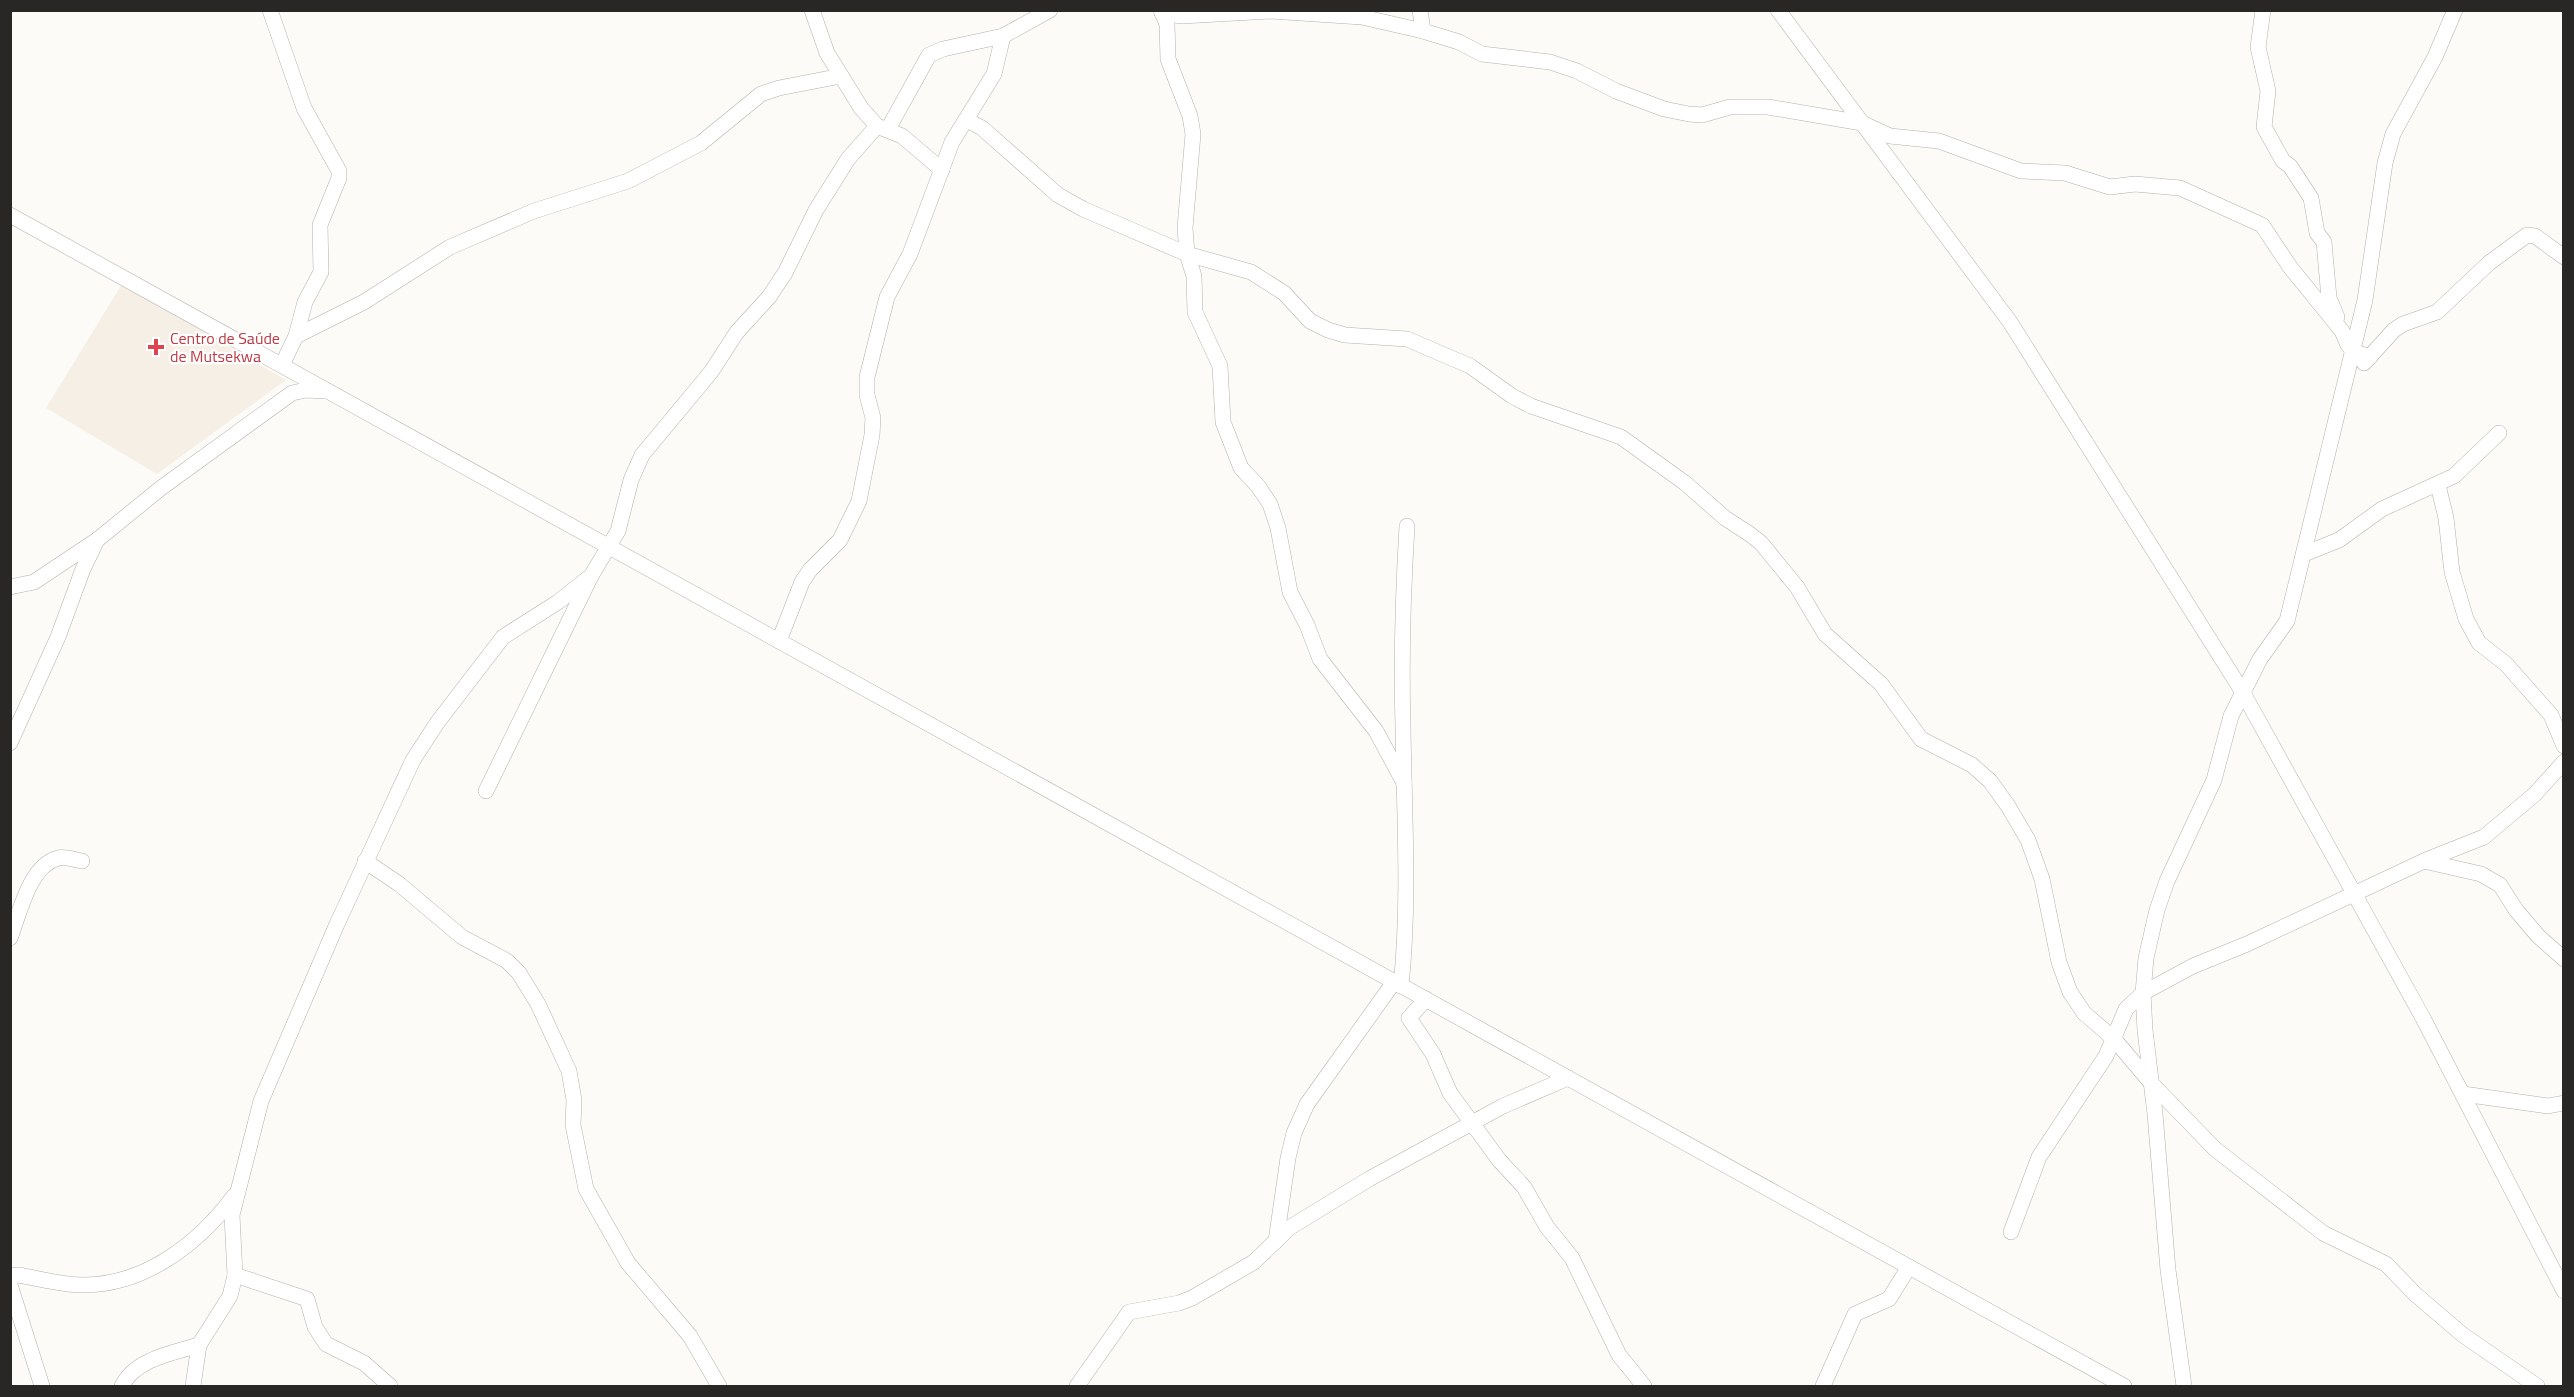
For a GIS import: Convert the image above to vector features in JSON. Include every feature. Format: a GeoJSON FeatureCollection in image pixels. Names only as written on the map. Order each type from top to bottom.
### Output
{"type":"FeatureCollection","features":[{"type":"Feature","properties":{"kind":"street"},"geometry":{"type":"LineString","coordinates":[[270,10],[306,111],[321,134],[339,171],[339,178],[320,225],[321,272],[305,302],[286,368]]}},
{"type":"Feature","properties":{"kind":"street"},"geometry":{"type":"LineString","coordinates":[[812,10],[827,53],[861,108],[883,128],[902,136],[942,170]]}},
{"type":"Feature","properties":{"kind":"street"},"geometry":{"type":"LineString","coordinates":[[486,790],[591,576],[618,531],[631,480],[642,455],[711,372],[737,332],[769,297],[785,273],[816,210],[848,159],[883,128],[929,55],[943,49],[1003,36],[1050,10]]}},
{"type":"Feature","properties":{"kind":"street"},"geometry":{"type":"LineString","coordinates":[[1420,10],[1423,31]]}},
{"type":"Feature","properties":{"kind":"street"},"geometry":{"type":"LineString","coordinates":[[1778,10],[2017,331],[2242,691],[2311,813],[2351,893],[2395,965],[2564,1292]]}},
{"type":"Feature","properties":{"kind":"street"},"geometry":{"type":"LineString","coordinates":[[2263,10],[2258,47],[2268,91],[2264,127],[2283,161],[2311,198],[2317,232],[2324,242],[2329,298],[2342,331],[2353,351],[2370,357]]}},
{"type":"Feature","properties":{"kind":"street"},"geometry":{"type":"LineString","coordinates":[[2184,1386],[2168,1270],[2143,993],[2146,958],[2157,910],[2167,881],[2214,780],[2231,716],[2242,691],[2287,621],[2365,300],[2385,163],[2390,144],[2435,57],[2455,10]]}},
{"type":"Feature","properties":{"kind":"street"},"geometry":{"type":"LineString","coordinates":[[1162,12],[1182,16],[1270,11],[1362,17],[1459,42],[1482,54],[1550,62],[1577,71],[1616,92],[1664,109],[1702,115],[1730,107],[1768,107],[1862,123],[1890,136],[1939,141],[2021,171],[2065,173],[2110,188],[2134,184],[2180,188],[2262,225],[2290,267],[2342,331]]}},
{"type":"Feature","properties":{"kind":"street"},"geometry":{"type":"LineString","coordinates":[[1162,12],[1167,24],[1168,59],[1190,116],[1192,134],[1185,217],[1187,254],[1194,276],[1195,312],[1220,366],[1223,422],[1240,468],[1258,486],[1270,504],[1278,528],[1293,601],[1307,625],[1320,659],[1376,731],[1404,783]]}},
{"type":"Feature","properties":{"kind":"street"},"geometry":{"type":"LineString","coordinates":[[779,641],[802,582],[810,570],[840,540],[859,501],[872,435],[873,418],[867,395],[872,357],[887,297],[910,254],[952,142],[994,74],[1003,36]]}},
{"type":"Feature","properties":{"kind":"street"},"geometry":{"type":"LineString","coordinates":[[296,336],[363,302],[450,247],[534,211],[628,181],[701,142],[761,94],[779,88],[841,76]]}},
{"type":"Feature","properties":{"kind":"street"},"geometry":{"type":"LineString","coordinates":[[967,120],[982,128],[1058,195],[1083,210],[1187,254],[1251,272],[1284,293],[1310,321],[1328,330],[1345,335],[1407,339],[1470,366],[1512,396],[1531,405],[1614,434],[1685,483],[1725,518],[1761,543],[1797,587],[1825,634],[1881,684],[1921,739],[1972,765],[1996,790],[2028,840],[2042,879],[2059,962],[2070,992],[2084,1012],[2114,1039],[2152,1084],[2215,1149],[2323,1233],[2386,1264],[2415,1294],[2463,1335],[2537,1386]]}},
{"type":"Feature","properties":{"kind":"street"},"geometry":{"type":"LineString","coordinates":[[10,215],[2124,1386]]}},
{"type":"Feature","properties":{"kind":"street"},"geometry":{"type":"LineString","coordinates":[[2346,383],[2356,369],[2394,330],[2403,324],[2437,312],[2488,263],[2527,235],[2535,236],[2564,257]]}},
{"type":"Feature","properties":{"kind":"street"},"geometry":{"type":"LineString","coordinates":[[286,368],[295,381],[292,393]]}},
{"type":"Feature","properties":{"kind":"street"},"geometry":{"type":"LineString","coordinates":[[10,587],[34,582],[97,540],[162,488],[292,393],[306,390],[329,392]]}},
{"type":"Feature","properties":{"kind":"street"},"geometry":{"type":"LineString","coordinates":[[2304,554],[2339,540],[2382,510],[2454,476],[2499,433]]}},
{"type":"Feature","properties":{"kind":"street"},"geometry":{"type":"LineString","coordinates":[[2438,485],[2452,572],[2466,619],[2479,643],[2506,664],[2551,715],[2564,746]]}},
{"type":"Feature","properties":{"kind":"street"},"geometry":{"type":"LineString","coordinates":[[1276,1241],[1288,1158],[1294,1133],[1307,1104],[1398,984],[1407,932],[1408,874],[1403,679],[1407,526]]}},
{"type":"Feature","properties":{"kind":"street"},"geometry":{"type":"LineString","coordinates":[[618,531],[629,558]]}},
{"type":"Feature","properties":{"kind":"street"},"geometry":{"type":"LineString","coordinates":[[10,742],[58,637],[83,569],[97,540]]}},
{"type":"Feature","properties":{"kind":"street"},"geometry":{"type":"LineString","coordinates":[[194,1386],[199,1345],[230,1296],[235,1275],[232,1231],[236,1193],[261,1101],[365,861],[413,760],[437,723],[503,637],[558,602],[591,576]]}},
{"type":"Feature","properties":{"kind":"street"},"geometry":{"type":"LineString","coordinates":[[2011,1232],[2039,1157],[2106,1056],[2126,1009],[2143,993],[2193,966],[2247,944],[2351,893],[2484,837],[2535,794],[2564,762]]}},
{"type":"Feature","properties":{"kind":"street"},"geometry":{"type":"LineString","coordinates":[[10,938],[33,880],[43,866],[60,857],[82,861]]}},
{"type":"Feature","properties":{"kind":"street"},"geometry":{"type":"LineString","coordinates":[[365,861],[399,884],[462,937],[507,961],[519,973],[538,1004],[568,1071],[574,1100],[573,1125],[586,1190],[628,1263],[690,1336],[719,1386]]}},
{"type":"Feature","properties":{"kind":"street"},"geometry":{"type":"LineString","coordinates":[[2424,861],[2481,874],[2500,885],[2516,910],[2538,936],[2564,959]]}},
{"type":"Feature","properties":{"kind":"street"},"geometry":{"type":"LineString","coordinates":[[1426,999],[1409,1018],[1434,1054],[1450,1093],[1524,1187],[1547,1227],[1572,1258],[1619,1355],[1644,1386]]}},
{"type":"Feature","properties":{"kind":"street"},"geometry":{"type":"LineString","coordinates":[[1077,1386],[1129,1312],[1179,1303],[1192,1298],[1254,1262],[1289,1228],[1370,1179],[1526,1095],[1568,1078]]}},
{"type":"Feature","properties":{"kind":"street"},"geometry":{"type":"LineString","coordinates":[[2463,1094],[2547,1106],[2564,1103]]}},
{"type":"Feature","properties":{"kind":"street"},"geometry":{"type":"LineString","coordinates":[[10,1276],[68,1284],[122,1281],[155,1266],[184,1248],[208,1229],[236,1193]]}},
{"type":"Feature","properties":{"kind":"street"},"geometry":{"type":"LineString","coordinates":[[1823,1386],[1855,1314],[1889,1299],[1909,1267]]}},
{"type":"Feature","properties":{"kind":"street"},"geometry":{"type":"LineString","coordinates":[[235,1275],[307,1299],[315,1327],[326,1344],[364,1363],[390,1386]]}},
{"type":"Feature","properties":{"kind":"street"},"geometry":{"type":"LineString","coordinates":[[10,1284],[42,1386]]}},
{"type":"Feature","properties":{"kind":"street"},"geometry":{"type":"LineString","coordinates":[[122,1386],[134,1371],[147,1362],[199,1345]]}},
{"type":"Feature","properties":{"kind":"shaded area","name":"Centro de Saúde de Mutsekwa"},"geometry":{"type":"Polygon","coordinates":[[[122,284],[286,380],[157,474],[46,408],[122,284]]]}},
{"type":"Feature","properties":{"kind":"place","name":"Centro de Saúde de Mutsekwa"},"geometry":{"type":"Point","coordinates":[156,347]}}]}
